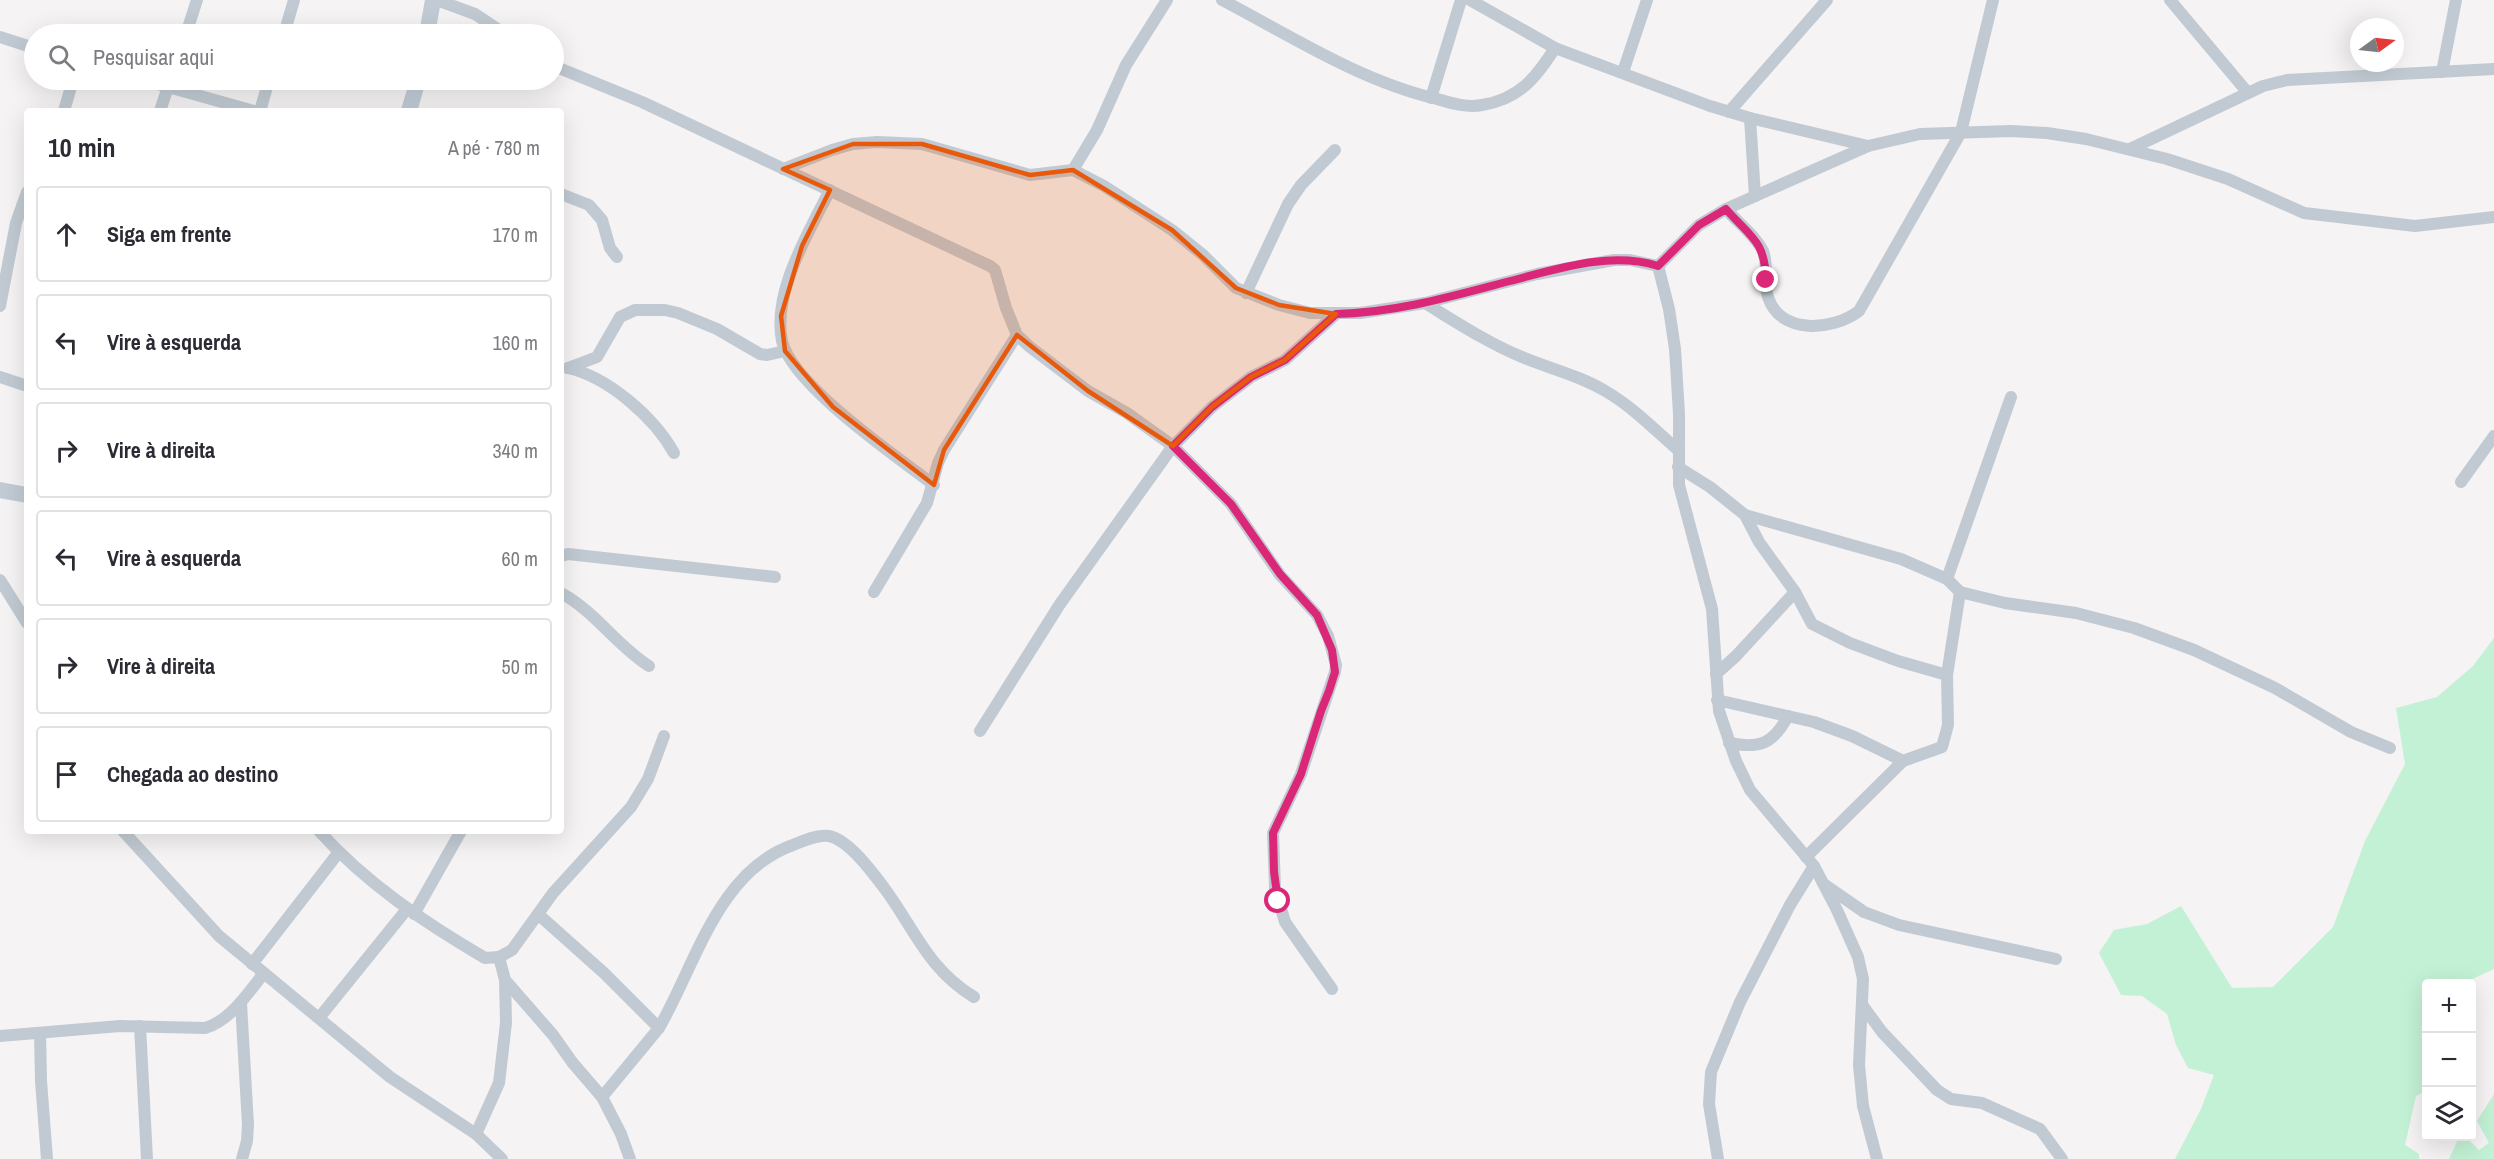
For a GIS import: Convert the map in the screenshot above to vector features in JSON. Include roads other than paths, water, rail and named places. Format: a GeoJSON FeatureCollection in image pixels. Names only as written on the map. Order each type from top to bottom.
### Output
{"type":"FeatureCollection","features":[{"type":"Feature","properties":{"kind":"street"},"geometry":{"type":"LineString","coordinates":[[190,24],[198,0]]}},
{"type":"Feature","properties":{"kind":"street"},"geometry":{"type":"LineString","coordinates":[[287,24],[294,0]]}},
{"type":"Feature","properties":{"kind":"street"},"geometry":{"type":"LineString","coordinates":[[429,24],[435,0],[475,14],[490,24]]}},
{"type":"Feature","properties":{"kind":"street"},"geometry":{"type":"LineString","coordinates":[[1073,170],[1097,130],[1126,65],[1167,0]]}},
{"type":"Feature","properties":{"kind":"street"},"geometry":{"type":"LineString","coordinates":[[1222,0],[1372,78],[1431,98],[1474,106],[1507,97],[1532,80],[1555,48]]}},
{"type":"Feature","properties":{"kind":"street"},"geometry":{"type":"LineString","coordinates":[[1431,98],[1461,0]]}},
{"type":"Feature","properties":{"kind":"street"},"geometry":{"type":"LineString","coordinates":[[1470,0],[1555,48],[1729,112],[1868,146]]}},
{"type":"Feature","properties":{"kind":"street"},"geometry":{"type":"LineString","coordinates":[[1623,72],[1647,0]]}},
{"type":"Feature","properties":{"kind":"street"},"geometry":{"type":"LineString","coordinates":[[1729,112],[1827,0]]}},
{"type":"Feature","properties":{"kind":"street"},"geometry":{"type":"LineString","coordinates":[[1726,209],[1756,241],[1762,251],[1765,261],[1767,295],[1773,309],[1780,317],[1796,324],[1818,326],[1847,320],[1859,311],[1961,132],[1992,0]]}},
{"type":"Feature","properties":{"kind":"street"},"geometry":{"type":"LineString","coordinates":[[2170,0],[2248,93]]}},
{"type":"Feature","properties":{"kind":"street"},"geometry":{"type":"LineString","coordinates":[[2442,72],[2456,0]]}},
{"type":"Feature","properties":{"kind":"street"},"geometry":{"type":"LineString","coordinates":[[0,37],[24,45]]}},
{"type":"Feature","properties":{"kind":"street"},"geometry":{"type":"LineString","coordinates":[[2130,149],[2263,86],[2287,80],[2494,69]]}},
{"type":"Feature","properties":{"kind":"street"},"geometry":{"type":"LineString","coordinates":[[564,70],[642,102],[990,266],[995,270],[1006,308],[1017,334],[1030,347],[1088,391],[1148,427],[1173,446],[1231,504],[1280,574],[1317,615],[1332,650],[1335,672],[1301,774],[1273,833],[1275,888],[1285,922],[1332,989]]}},
{"type":"Feature","properties":{"kind":"street"},"geometry":{"type":"LineString","coordinates":[[65,108],[70,90]]}},
{"type":"Feature","properties":{"kind":"street"},"geometry":{"type":"LineString","coordinates":[[161,108],[167,90]]}},
{"type":"Feature","properties":{"kind":"street"},"geometry":{"type":"LineString","coordinates":[[190,90],[245,108]]}},
{"type":"Feature","properties":{"kind":"street"},"geometry":{"type":"LineString","coordinates":[[261,108],[266,90]]}},
{"type":"Feature","properties":{"kind":"street"},"geometry":{"type":"LineString","coordinates":[[410,108],[415,90]]}},
{"type":"Feature","properties":{"kind":"street"},"geometry":{"type":"LineString","coordinates":[[1750,118],[1755,196]]}},
{"type":"Feature","properties":{"kind":"street"},"geometry":{"type":"LineString","coordinates":[[1658,266],[1699,225],[1726,209],[1868,146],[1920,134],[2047,133],[2086,139],[2130,149],[2228,179],[2304,213],[2415,226],[2494,217]]}},
{"type":"Feature","properties":{"kind":"street"},"geometry":{"type":"LineString","coordinates":[[783,169],[853,144],[894,142],[922,144],[948,150],[1030,175],[1073,170],[1104,186],[1172,230],[1203,255],[1226,280],[1246,293],[1310,313],[1360,313],[1425,303],[1562,268],[1622,260],[1658,266]]}},
{"type":"Feature","properties":{"kind":"street"},"geometry":{"type":"LineString","coordinates":[[1246,293],[1288,204],[1301,185],[1335,150]]}},
{"type":"Feature","properties":{"kind":"street"},"geometry":{"type":"LineString","coordinates":[[830,190],[801,246],[785,295],[781,325],[785,351],[805,378],[832,407],[934,486]]}},
{"type":"Feature","properties":{"kind":"street"},"geometry":{"type":"LineString","coordinates":[[564,195],[589,206],[602,220],[610,248],[617,257]]}},
{"type":"Feature","properties":{"kind":"street"},"geometry":{"type":"LineString","coordinates":[[0,306],[16,223],[24,200]]}},
{"type":"Feature","properties":{"kind":"street"},"geometry":{"type":"LineString","coordinates":[[1658,266],[1673,329],[1679,485],[1712,609],[1717,700],[1729,743],[1750,790],[1810,862],[1824,884],[1858,957],[1863,979],[1859,1065],[1863,1106],[1877,1159]]}},
{"type":"Feature","properties":{"kind":"street"},"geometry":{"type":"LineString","coordinates":[[1425,303],[1492,343],[1521,357],[1574,376],[1608,393],[1640,416],[1679,451]]}},
{"type":"Feature","properties":{"kind":"street"},"geometry":{"type":"LineString","coordinates":[[564,367],[597,357],[623,313],[635,310],[665,310],[678,313],[717,329],[760,354],[767,355],[785,351]]}},
{"type":"Feature","properties":{"kind":"street"},"geometry":{"type":"LineString","coordinates":[[980,731],[1060,604],[1173,446],[1212,407],[1251,377],[1285,360],[1336,314]]}},
{"type":"Feature","properties":{"kind":"street"},"geometry":{"type":"LineString","coordinates":[[874,592],[927,503],[944,450],[1017,334]]}},
{"type":"Feature","properties":{"kind":"street"},"geometry":{"type":"LineString","coordinates":[[564,367],[588,374],[643,412],[660,429],[674,453]]}},
{"type":"Feature","properties":{"kind":"street"},"geometry":{"type":"LineString","coordinates":[[0,377],[24,386]]}},
{"type":"Feature","properties":{"kind":"street"},"geometry":{"type":"LineString","coordinates":[[1947,579],[2012,397]]}},
{"type":"Feature","properties":{"kind":"street"},"geometry":{"type":"LineString","coordinates":[[2461,482],[2494,436]]}},
{"type":"Feature","properties":{"kind":"street"},"geometry":{"type":"LineString","coordinates":[[1678,467],[1710,487],[1745,515],[1760,542],[1795,592],[1812,624],[1898,661],[1947,675]]}},
{"type":"Feature","properties":{"kind":"street"},"geometry":{"type":"LineString","coordinates":[[0,490],[24,494]]}},
{"type":"Feature","properties":{"kind":"street"},"geometry":{"type":"LineString","coordinates":[[1745,515],[1901,560],[1947,579],[1960,592],[2005,603],[2076,613],[2134,628],[2194,650],[2275,688],[2351,732],[2390,748]]}},
{"type":"Feature","properties":{"kind":"street"},"geometry":{"type":"LineString","coordinates":[[564,555],[775,577]]}},
{"type":"Feature","properties":{"kind":"street"},"geometry":{"type":"LineString","coordinates":[[0,580],[24,618]]}},
{"type":"Feature","properties":{"kind":"street"},"geometry":{"type":"LineString","coordinates":[[1716,674],[1736,656],[1795,592]]}},
{"type":"Feature","properties":{"kind":"street"},"geometry":{"type":"LineString","coordinates":[[1718,1159],[1709,1104],[1711,1071],[1740,1002],[1810,862],[1903,761],[1942,747],[1948,725],[1947,675],[1960,592]]}},
{"type":"Feature","properties":{"kind":"street"},"geometry":{"type":"LineString","coordinates":[[564,595],[586,610],[621,646],[649,666]]}},
{"type":"Feature","properties":{"kind":"street"},"geometry":{"type":"LineString","coordinates":[[1717,700],[1814,722],[1852,736],[1903,761]]}},
{"type":"Feature","properties":{"kind":"street"},"geometry":{"type":"LineString","coordinates":[[1729,743],[1746,746],[1770,741],[1779,732],[1788,716]]}},
{"type":"Feature","properties":{"kind":"street"},"geometry":{"type":"LineString","coordinates":[[322,834],[339,852],[410,912],[485,958],[499,957],[512,950],[558,886],[601,841],[640,795],[664,736]]}},
{"type":"Feature","properties":{"kind":"street"},"geometry":{"type":"LineString","coordinates":[[126,834],[219,936],[390,1077],[476,1134],[502,1159]]}},
{"type":"Feature","properties":{"kind":"street"},"geometry":{"type":"LineString","coordinates":[[319,1018],[410,912],[459,834]]}},
{"type":"Feature","properties":{"kind":"street"},"geometry":{"type":"LineString","coordinates":[[602,1097],[659,1028],[717,916],[747,874],[773,853],[820,837],[829,836],[855,854],[895,903],[936,967],[952,984],[974,997]]}},
{"type":"Feature","properties":{"kind":"street"},"geometry":{"type":"LineString","coordinates":[[252,964],[339,852]]}},
{"type":"Feature","properties":{"kind":"street"},"geometry":{"type":"LineString","coordinates":[[1824,884],[1864,912],[1899,925],[2056,959]]}},
{"type":"Feature","properties":{"kind":"street"},"geometry":{"type":"LineString","coordinates":[[539,915],[604,973],[659,1028]]}},
{"type":"Feature","properties":{"kind":"street"},"geometry":{"type":"LineString","coordinates":[[476,1134],[498,1083],[506,1023],[505,980],[499,957]]}},
{"type":"Feature","properties":{"kind":"street"},"geometry":{"type":"LineString","coordinates":[[0,1036],[140,1026],[205,1028],[216,1024],[241,1003],[264,973]]}},
{"type":"Feature","properties":{"kind":"street"},"geometry":{"type":"LineString","coordinates":[[505,980],[553,1035],[572,1062],[602,1097],[621,1134],[630,1159]]}},
{"type":"Feature","properties":{"kind":"street"},"geometry":{"type":"LineString","coordinates":[[241,1003],[248,1125],[242,1159]]}},
{"type":"Feature","properties":{"kind":"street"},"geometry":{"type":"LineString","coordinates":[[1863,1006],[1882,1032],[1937,1090],[1951,1099],[1982,1103],[2040,1129],[2062,1159]]}},
{"type":"Feature","properties":{"kind":"street"},"geometry":{"type":"LineString","coordinates":[[140,1026],[147,1159]]}},
{"type":"Feature","properties":{"kind":"street"},"geometry":{"type":"LineString","coordinates":[[40,1033],[47,1159]]}}]}
